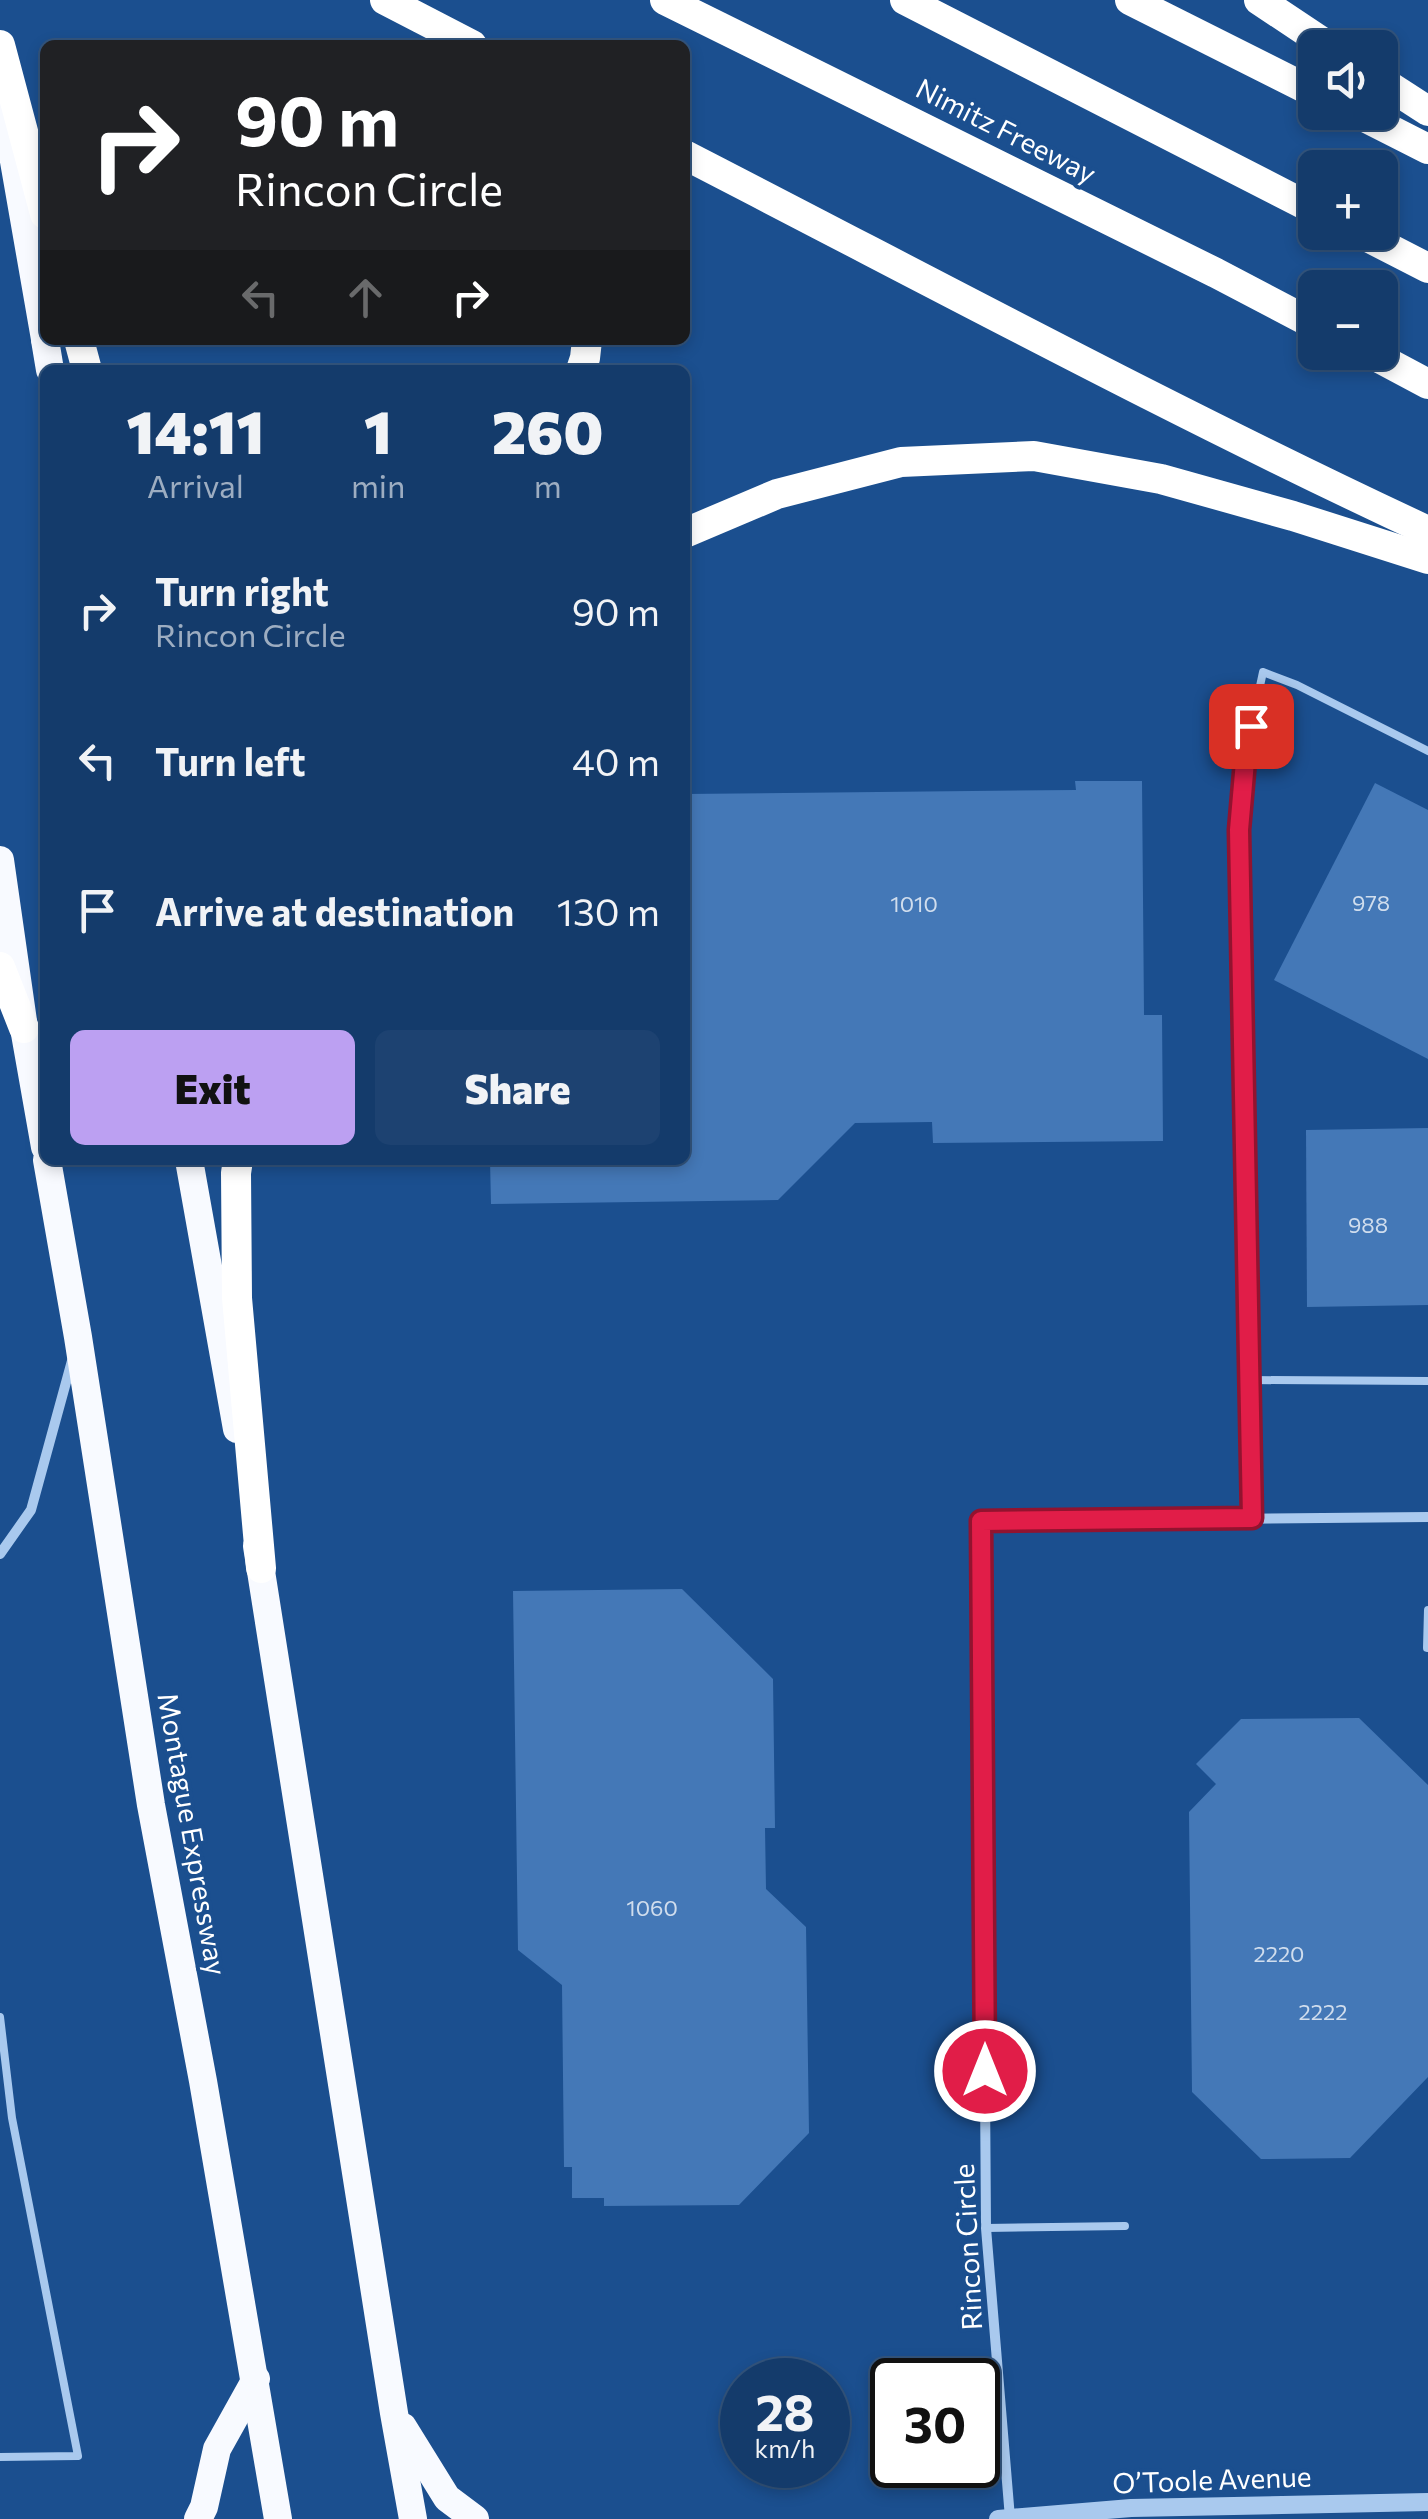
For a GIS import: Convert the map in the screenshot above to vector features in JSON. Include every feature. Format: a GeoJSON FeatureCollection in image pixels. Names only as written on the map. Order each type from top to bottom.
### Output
{"type":"FeatureCollection","features":[{"type":"Feature","properties":{"kind":"highway"},"geometry":{"type":"LineString","coordinates":[[382,0],[431,40]]}},
{"type":"Feature","properties":{"kind":"highway"},"geometry":{"type":"LineString","coordinates":[[382,0],[462,40]]}},
{"type":"Feature","properties":{"kind":"highway","name":"Nimitz Freeway"},"geometry":{"type":"LineString","coordinates":[[666,0],[1298,316]]}},
{"type":"Feature","properties":{"kind":"highway"},"geometry":{"type":"LineString","coordinates":[[905,0],[1298,201]]}},
{"type":"Feature","properties":{"kind":"highway"},"geometry":{"type":"LineString","coordinates":[[1130,0],[1298,84]]}},
{"type":"Feature","properties":{"kind":"highway"},"geometry":{"type":"LineString","coordinates":[[1259,0],[1304,30]]}},
{"type":"Feature","properties":{"kind":"highway"},"geometry":{"type":"LineString","coordinates":[[0,45],[40,195]]}},
{"type":"Feature","properties":{"kind":"highway"},"geometry":{"type":"LineString","coordinates":[[0,83],[40,311]]}},
{"type":"Feature","properties":{"kind":"highway"},"geometry":{"type":"LineString","coordinates":[[1398,92],[1428,111]]}},
{"type":"Feature","properties":{"kind":"highway"},"geometry":{"type":"LineString","coordinates":[[1391,130],[1428,149]]}},
{"type":"Feature","properties":{"kind":"highway"},"geometry":{"type":"LineString","coordinates":[[690,158],[1184,412],[1428,531]]}},
{"type":"Feature","properties":{"kind":"highway"},"geometry":{"type":"LineString","coordinates":[[1393,250],[1428,268]]}},
{"type":"Feature","properties":{"kind":"highway"},"geometry":{"type":"LineString","coordinates":[[1398,368],[1428,384]]}},
{"type":"Feature","properties":{"kind":"highway"},"geometry":{"type":"LineString","coordinates":[[690,531],[777,494],[901,462],[1034,456],[1161,479],[1428,559]]}},
{"type":"Feature","properties":{"kind":"highway"},"geometry":{"type":"LineString","coordinates":[[0,860],[40,1119]]}},
{"type":"Feature","properties":{"kind":"highway"},"geometry":{"type":"LineString","coordinates":[[0,967],[24,1028]]}},
{"type":"Feature","properties":{"kind":"highway","name":"Montague Expressway"},"geometry":{"type":"LineString","coordinates":[[48,1165],[151,1804],[278,2519]]}},
{"type":"Feature","properties":{"kind":"highway"},"geometry":{"type":"LineString","coordinates":[[190,1165],[261,1568],[413,2519]]}},
{"type":"Feature","properties":{"kind":"highway"},"geometry":{"type":"LineString","coordinates":[[237,1165],[237,1298],[261,1568]]}},
{"type":"Feature","properties":{"kind":"highway"},"geometry":{"type":"LineString","coordinates":[[198,2519],[216,2449],[256,2379]]}},
{"type":"Feature","properties":{"kind":"highway"},"geometry":{"type":"LineString","coordinates":[[394,2413],[448,2498],[475,2519]]}},
{"type":"Feature","properties":{"kind":"street"},"geometry":{"type":"LineString","coordinates":[[0,1554],[32,1510],[78,1337]]}},
{"type":"Feature","properties":{"kind":"street","name":"Rincon Circle"},"geometry":{"type":"LineString","coordinates":[[1010,2518],[986,2228],[981,1521],[1428,1516]]}},
{"type":"Feature","properties":{"kind":"street","name":"O’Toole Avenue"},"geometry":{"type":"LineString","coordinates":[[998,2519],[1131,2508],[1393,2510],[1428,2502]]}},
{"type":"Feature","properties":{"kind":"lane"},"geometry":{"type":"LineString","coordinates":[[1252,1518],[1239,830],[1246,750],[1263,672],[1428,751]]}},
{"type":"Feature","properties":{"kind":"lane"},"geometry":{"type":"LineString","coordinates":[[1249,1380],[1428,1381]]}},
{"type":"Feature","properties":{"kind":"lane"},"geometry":{"type":"LineString","coordinates":[[1427,1648],[1428,1610]]}},
{"type":"Feature","properties":{"kind":"lane"},"geometry":{"type":"LineString","coordinates":[[0,2017],[12,2118],[78,2456],[0,2457]]}},
{"type":"Feature","properties":{"kind":"lane"},"geometry":{"type":"LineString","coordinates":[[986,2228],[1125,2226]]}},
{"type":"Feature","properties":{"kind":"building"},"geometry":{"type":"Polygon","coordinates":[[[1075,781],[1142,781],[1144,1015],[1162,1015],[1163,1141],[933,1143],[932,1122],[855,1123],[778,1200],[491,1204],[490,1165],[690,1165],[690,794],[1076,790],[1075,781]]]}},
{"type":"Feature","properties":{"kind":"building"},"geometry":{"type":"Polygon","coordinates":[[[1375,783],[1428,810],[1428,1059],[1274,980],[1375,783]]]}},
{"type":"Feature","properties":{"kind":"building"},"geometry":{"type":"Polygon","coordinates":[[[1428,1128],[1428,1305],[1307,1307],[1306,1130],[1428,1128]]]}},
{"type":"Feature","properties":{"kind":"building"},"geometry":{"type":"Polygon","coordinates":[[[682,1589],[773,1679],[775,1828],[765,1828],[766,1889],[806,1927],[809,2133],[739,2205],[604,2206],[604,2198],[572,2198],[572,2167],[564,2167],[562,1985],[518,1950],[513,1591],[682,1589]]]}},
{"type":"Feature","properties":{"kind":"building"},"geometry":{"type":"Polygon","coordinates":[[[1359,1718],[1428,1785],[1428,2077],[1350,2158],[1261,2159],[1192,2092],[1189,1812],[1216,1784],[1196,1764],[1241,1719],[1359,1718]]]}},
{"type":"Feature","properties":{"kind":"route"},"geometry":{"type":"LineString","coordinates":[[985,2071],[981,1521],[1252,1518],[1239,830],[1251,726]]}}]}
